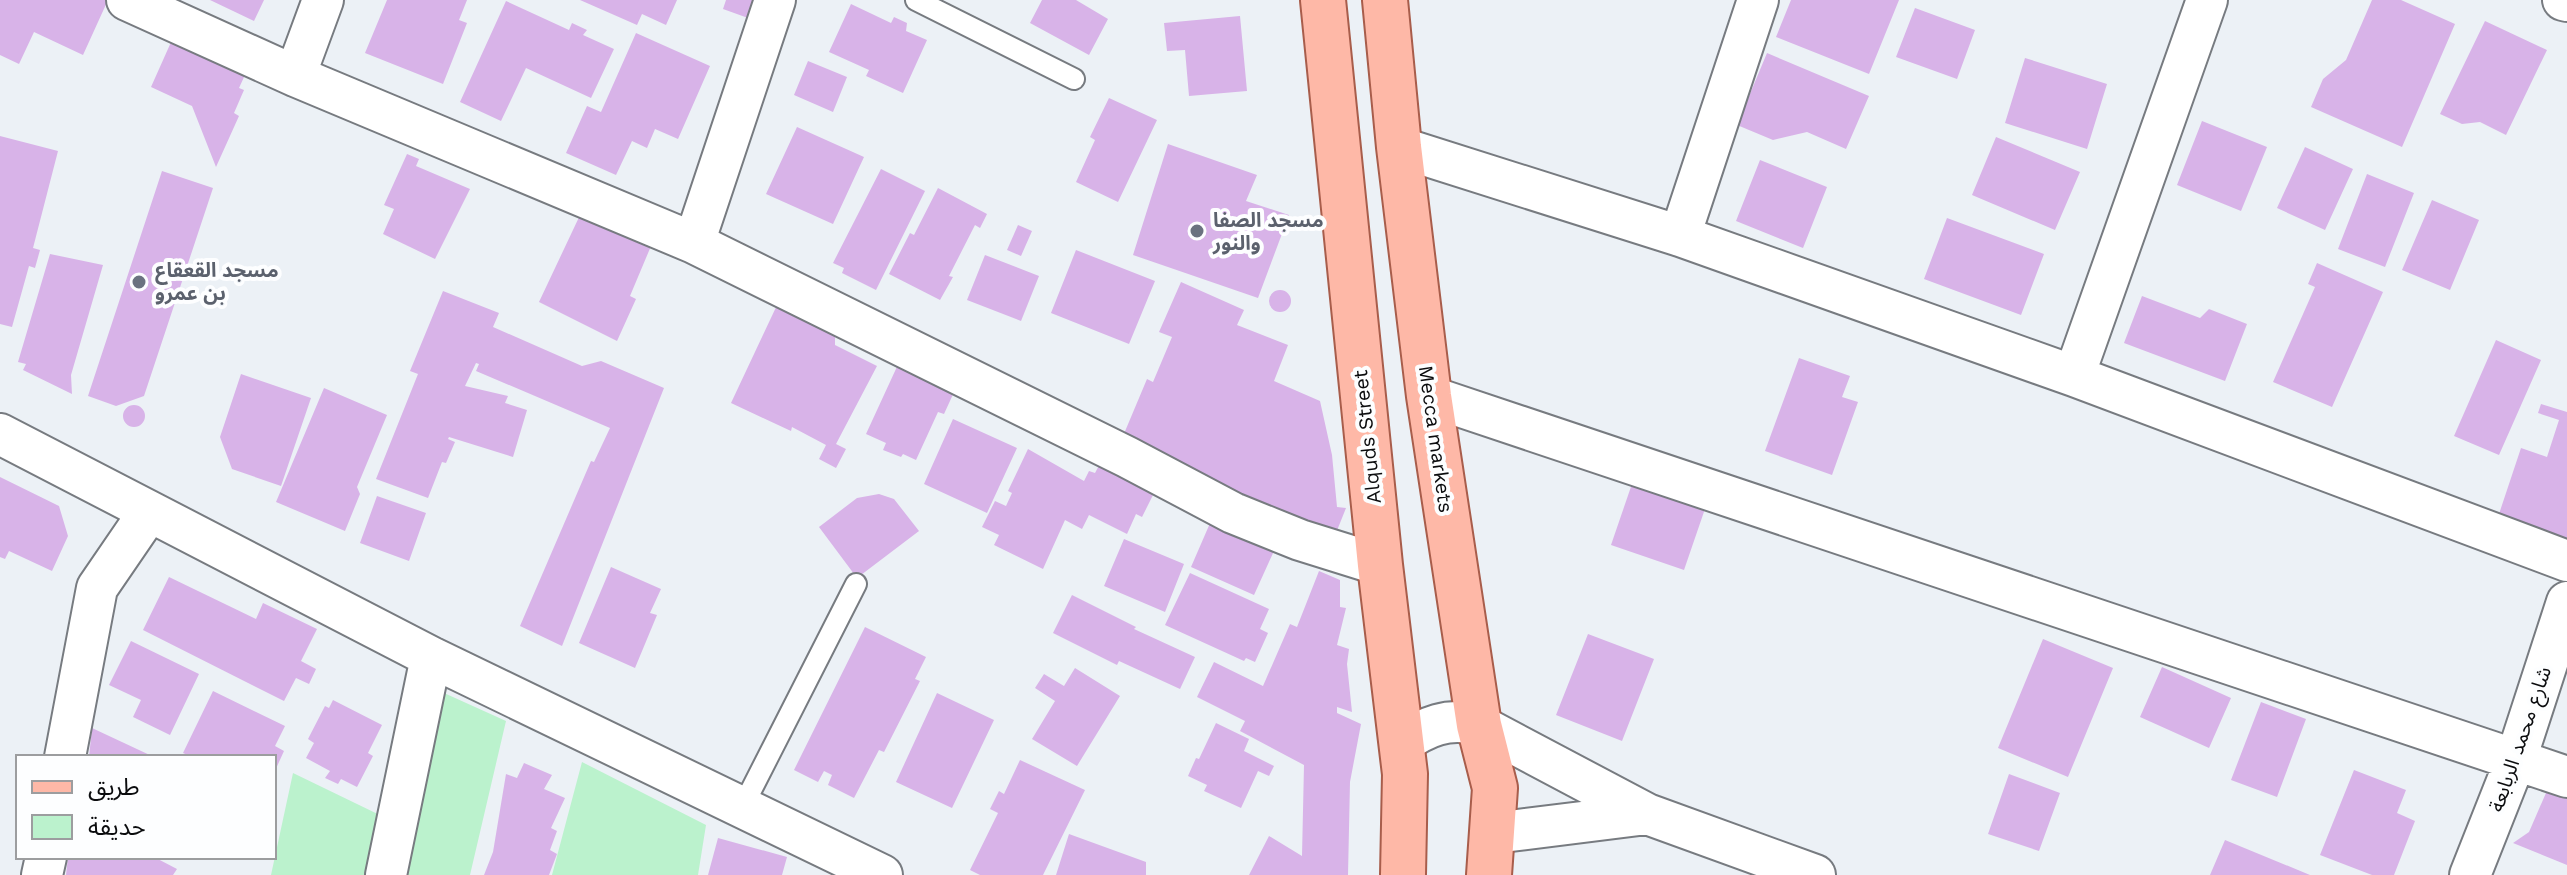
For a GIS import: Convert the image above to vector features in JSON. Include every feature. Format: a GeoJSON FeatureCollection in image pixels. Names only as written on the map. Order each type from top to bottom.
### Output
{"type":"FeatureCollection","features":[{"type":"Feature","properties":{"kind":"main road","name":"Alquds Street"},"geometry":{"type":"LineString","coordinates":[[1323,0],[1380,565],[1405,774],[1403,875]]}},
{"type":"Feature","properties":{"kind":"main road","name":"Mecca markets"},"geometry":{"type":"LineString","coordinates":[[1385,0],[1429,396],[1479,725],[1495,788],[1492,854]]}},
{"type":"Feature","properties":{"kind":"street"},"geometry":{"type":"LineString","coordinates":[[127,0],[295,76],[694,243],[1127,457],[1233,513],[1300,540],[1380,565]]}},
{"type":"Feature","properties":{"kind":"street"},"geometry":{"type":"LineString","coordinates":[[295,76],[323,0]]}},
{"type":"Feature","properties":{"kind":"street"},"geometry":{"type":"LineString","coordinates":[[694,243],[775,0]]}},
{"type":"Feature","properties":{"kind":"street"},"geometry":{"type":"LineString","coordinates":[[1680,236],[1758,0]]}},
{"type":"Feature","properties":{"kind":"street"},"geometry":{"type":"LineString","coordinates":[[2074,376],[2207,0]]}},
{"type":"Feature","properties":{"kind":"street"},"geometry":{"type":"LineString","coordinates":[[1399,147],[1680,236],[2074,376],[2567,561]]}},
{"type":"Feature","properties":{"kind":"street"},"geometry":{"type":"LineString","coordinates":[[1429,396],[2567,777]]}},
{"type":"Feature","properties":{"kind":"street"},"geometry":{"type":"LineString","coordinates":[[0,434],[431,657],[742,808],[821,861],[882,875]]}},
{"type":"Feature","properties":{"kind":"street"},"geometry":{"type":"LineString","coordinates":[[65,755],[97,588],[149,512]]}},
{"type":"Feature","properties":{"kind":"street","name":"شارع محمد الربابعة"},"geometry":{"type":"LineString","coordinates":[[2470,875],[2516,759],[2567,602]]}},
{"type":"Feature","properties":{"kind":"street"},"geometry":{"type":"LineString","coordinates":[[386,875],[431,657]]}},
{"type":"Feature","properties":{"kind":"street"},"geometry":{"type":"LineString","coordinates":[[1401,744],[1431,725],[1451,721],[1479,725],[1647,814],[1815,875]]}},
{"type":"Feature","properties":{"kind":"street"},"geometry":{"type":"LineString","coordinates":[[1492,854],[1647,814]]}},
{"type":"Feature","properties":{"kind":"lane"},"geometry":{"type":"LineString","coordinates":[[916,0],[1074,79]]}},
{"type":"Feature","properties":{"kind":"lane"},"geometry":{"type":"LineString","coordinates":[[742,808],[856,584]]}},
{"type":"Feature","properties":{"kind":"green space"},"geometry":{"type":"Polygon","coordinates":[[[433,688],[506,721],[470,875],[395,875],[433,688]]]}},
{"type":"Feature","properties":{"kind":"green space"},"geometry":{"type":"Polygon","coordinates":[[[582,762],[706,825],[698,875],[552,875],[582,762]]]}},
{"type":"Feature","properties":{"kind":"green space"},"geometry":{"type":"Polygon","coordinates":[[[293,773],[388,819],[374,875],[271,875],[293,773]]]}},
{"type":"Feature","properties":{"kind":"building"},"geometry":{"type":"Polygon","coordinates":[[[0,0],[108,0],[83,55],[34,32],[19,64],[0,55],[0,0]]]}},
{"type":"Feature","properties":{"kind":"building"},"geometry":{"type":"Polygon","coordinates":[[[210,0],[264,0],[254,21],[210,0]]]}},
{"type":"Feature","properties":{"kind":"building"},"geometry":{"type":"Polygon","coordinates":[[[387,0],[467,0],[459,20],[467,23],[443,84],[365,53],[387,0]]]}},
{"type":"Feature","properties":{"kind":"building"},"geometry":{"type":"Polygon","coordinates":[[[580,0],[677,0],[666,25],[642,14],[637,25],[580,0]]]}},
{"type":"Feature","properties":{"kind":"building"},"geometry":{"type":"Polygon","coordinates":[[[726,0],[754,0],[748,18],[723,9],[726,0]]]}},
{"type":"Feature","properties":{"kind":"building"},"geometry":{"type":"Polygon","coordinates":[[[1042,0],[1076,0],[1108,19],[1089,55],[1030,23],[1042,0]]]}},
{"type":"Feature","properties":{"kind":"building"},"geometry":{"type":"Polygon","coordinates":[[[1791,0],[1899,0],[1869,74],[1776,37],[1791,0]]]}},
{"type":"Feature","properties":{"kind":"building"},"geometry":{"type":"Polygon","coordinates":[[[2372,0],[2401,0],[2455,24],[2402,147],[2311,107],[2323,79],[2346,60],[2372,0]]]}},
{"type":"Feature","properties":{"kind":"building"},"geometry":{"type":"Polygon","coordinates":[[[506,1],[569,30],[572,23],[587,30],[583,35],[614,49],[591,98],[526,68],[501,121],[460,102],[506,1]]]}},
{"type":"Feature","properties":{"kind":"building"},"geometry":{"type":"Polygon","coordinates":[[[851,4],[891,23],[894,17],[907,23],[906,31],[927,40],[903,93],[866,76],[869,70],[829,52],[851,4]]]}},
{"type":"Feature","properties":{"kind":"building"},"geometry":{"type":"Polygon","coordinates":[[[1915,8],[1975,30],[1957,79],[1896,57],[1915,8]]]}},
{"type":"Feature","properties":{"kind":"building"},"geometry":{"type":"Polygon","coordinates":[[[1240,16],[1247,91],[1189,96],[1185,50],[1167,51],[1164,23],[1240,16]]]}},
{"type":"Feature","properties":{"kind":"building"},"geometry":{"type":"Polygon","coordinates":[[[2485,21],[2547,50],[2506,135],[2480,122],[2462,124],[2440,114],[2485,21]]]}},
{"type":"Feature","properties":{"kind":"building"},"geometry":{"type":"Polygon","coordinates":[[[176,31],[250,64],[239,88],[244,90],[234,113],[239,116],[216,167],[192,106],[151,87],[176,31]]]}},
{"type":"Feature","properties":{"kind":"building"},"geometry":{"type":"Polygon","coordinates":[[[636,33],[710,66],[678,139],[655,129],[647,148],[632,141],[616,175],[566,153],[587,106],[601,112],[636,33]]]}},
{"type":"Feature","properties":{"kind":"building"},"geometry":{"type":"Polygon","coordinates":[[[1767,53],[1869,96],[1846,149],[1807,132],[1773,140],[1737,125],[1767,53]]]}},
{"type":"Feature","properties":{"kind":"building"},"geometry":{"type":"Polygon","coordinates":[[[2025,58],[2107,84],[2087,149],[2005,123],[2025,58]]]}},
{"type":"Feature","properties":{"kind":"building"},"geometry":{"type":"Polygon","coordinates":[[[808,61],[847,77],[833,112],[794,95],[808,61]]]}},
{"type":"Feature","properties":{"kind":"building"},"geometry":{"type":"Polygon","coordinates":[[[1109,98],[1157,120],[1118,202],[1076,182],[1095,140],[1090,137],[1109,98]]]}},
{"type":"Feature","properties":{"kind":"building"},"geometry":{"type":"Polygon","coordinates":[[[2202,121],[2267,147],[2241,211],[2177,185],[2202,121]]]}},
{"type":"Feature","properties":{"kind":"building"},"geometry":{"type":"Polygon","coordinates":[[[797,127],[864,157],[833,224],[766,194],[797,127]]]}},
{"type":"Feature","properties":{"kind":"building"},"geometry":{"type":"Polygon","coordinates":[[[0,136],[58,151],[33,248],[40,250],[35,268],[29,266],[12,327],[0,324],[0,136]]]}},
{"type":"Feature","properties":{"kind":"building"},"geometry":{"type":"Polygon","coordinates":[[[1996,137],[2080,172],[2055,230],[1972,195],[1996,137]]]}},
{"type":"Feature","properties":{"kind":"building"},"geometry":{"type":"Polygon","coordinates":[[[1168,144],[1257,175],[1246,201],[1289,215],[1258,298],[1133,255],[1168,144]]]}},
{"type":"Feature","properties":{"kind":"building"},"geometry":{"type":"Polygon","coordinates":[[[2305,147],[2353,169],[2325,230],[2277,208],[2305,147]]]}},
{"type":"Feature","properties":{"kind":"building"},"geometry":{"type":"Polygon","coordinates":[[[407,154],[419,159],[416,166],[470,189],[435,259],[383,234],[394,209],[384,205],[407,154]]]}},
{"type":"Feature","properties":{"kind":"building"},"geometry":{"type":"Polygon","coordinates":[[[1760,160],[1827,187],[1803,248],[1736,221],[1760,160]]]}},
{"type":"Feature","properties":{"kind":"building"},"geometry":{"type":"Polygon","coordinates":[[[881,169],[925,191],[876,290],[842,273],[844,268],[833,263],[881,169]]]}},
{"type":"Feature","properties":{"kind":"building"},"geometry":{"type":"Polygon","coordinates":[[[162,171],[213,188],[144,396],[116,406],[88,396],[162,171]]]}},
{"type":"Feature","properties":{"kind":"building"},"geometry":{"type":"Polygon","coordinates":[[[2367,174],[2414,193],[2385,267],[2338,249],[2367,174]]]}},
{"type":"Feature","properties":{"kind":"building"},"geometry":{"type":"Polygon","coordinates":[[[938,188],[987,214],[980,228],[975,225],[940,300],[889,274],[910,233],[914,235],[938,188]]]}},
{"type":"Feature","properties":{"kind":"building"},"geometry":{"type":"Polygon","coordinates":[[[2432,200],[2479,220],[2450,290],[2402,270],[2432,200]]]}},
{"type":"Feature","properties":{"kind":"building"},"geometry":{"type":"Polygon","coordinates":[[[581,213],[651,246],[630,296],[636,299],[617,341],[539,302],[581,213]]]}},
{"type":"Feature","properties":{"kind":"building"},"geometry":{"type":"Polygon","coordinates":[[[1947,218],[2044,254],[2021,315],[1924,279],[1947,218]]]}},
{"type":"Feature","properties":{"kind":"building"},"geometry":{"type":"Polygon","coordinates":[[[1018,225],[1032,231],[1021,256],[1007,250],[1018,225]]]}},
{"type":"Feature","properties":{"kind":"building"},"geometry":{"type":"Polygon","coordinates":[[[1076,250],[1155,281],[1129,344],[1051,313],[1076,250]]]}},
{"type":"Feature","properties":{"kind":"building"},"geometry":{"type":"Polygon","coordinates":[[[50,254],[103,265],[71,375],[72,394],[23,370],[26,364],[18,362],[50,254]]]}},
{"type":"Feature","properties":{"kind":"building"},"geometry":{"type":"Polygon","coordinates":[[[985,255],[1039,276],[1021,321],[967,300],[985,255]]]}},
{"type":"Feature","properties":{"kind":"building"},"geometry":{"type":"Polygon","coordinates":[[[2317,263],[2383,292],[2332,407],[2273,382],[2315,287],[2308,284],[2317,263]]]}},
{"type":"Feature","properties":{"kind":"building"},"geometry":{"type":"Polygon","coordinates":[[[1181,282],[1244,310],[1237,325],[1288,345],[1274,381],[1320,401],[1332,455],[1337,507],[1346,508],[1336,533],[1118,448],[1147,379],[1153,382],[1172,337],[1159,332],[1181,282]]]}},
{"type":"Feature","properties":{"kind":"building"},"geometry":{"type":"Polygon","coordinates":[[[1280,290],[1288,293],[1291,301],[1288,309],[1280,312],[1272,309],[1269,301],[1272,293],[1280,290]]]}},
{"type":"Feature","properties":{"kind":"building"},"geometry":{"type":"Polygon","coordinates":[[[443,291],[499,313],[493,327],[582,366],[601,361],[664,388],[562,646],[520,626],[591,461],[594,462],[610,428],[476,371],[479,364],[476,363],[465,386],[508,396],[505,403],[527,410],[513,457],[449,437],[455,442],[446,463],[442,462],[428,498],[376,479],[418,374],[410,371],[443,291]]]}},
{"type":"Feature","properties":{"kind":"building"},"geometry":{"type":"Polygon","coordinates":[[[2142,296],[2200,318],[2209,309],[2247,324],[2225,381],[2124,343],[2142,296]]]}},
{"type":"Feature","properties":{"kind":"building"},"geometry":{"type":"Polygon","coordinates":[[[778,303],[835,330],[835,345],[877,366],[836,444],[846,449],[836,468],[819,459],[826,445],[792,427],[791,431],[731,403],[778,303]]]}},
{"type":"Feature","properties":{"kind":"building"},"geometry":{"type":"Polygon","coordinates":[[[2496,340],[2541,360],[2499,455],[2454,436],[2496,340]]]}},
{"type":"Feature","properties":{"kind":"building"},"geometry":{"type":"Polygon","coordinates":[[[901,358],[955,390],[944,414],[938,412],[916,460],[883,450],[886,443],[866,434],[901,358]]]}},
{"type":"Feature","properties":{"kind":"building"},"geometry":{"type":"Polygon","coordinates":[[[1799,358],[1850,376],[1842,397],[1858,402],[1832,475],[1765,451],[1799,358]]]}},
{"type":"Feature","properties":{"kind":"building"},"geometry":{"type":"Polygon","coordinates":[[[241,374],[311,398],[281,486],[232,469],[220,437],[241,374]]]}},
{"type":"Feature","properties":{"kind":"building"},"geometry":{"type":"Polygon","coordinates":[[[324,388],[387,415],[357,487],[360,494],[345,531],[276,502],[324,388]]]}},
{"type":"Feature","properties":{"kind":"building"},"geometry":{"type":"Polygon","coordinates":[[[2541,404],[2567,412],[2567,539],[2552,541],[2496,523],[2521,448],[2547,457],[2559,420],[2538,413],[2541,404]]]}},
{"type":"Feature","properties":{"kind":"building"},"geometry":{"type":"Polygon","coordinates":[[[134,405],[142,408],[145,416],[142,424],[134,427],[126,424],[123,416],[126,408],[134,405]]]}},
{"type":"Feature","properties":{"kind":"building"},"geometry":{"type":"Polygon","coordinates":[[[953,419],[1017,448],[987,513],[924,484],[953,419]]]}},
{"type":"Feature","properties":{"kind":"building"},"geometry":{"type":"Polygon","coordinates":[[[1028,449],[1084,481],[1089,471],[1095,473],[1104,456],[1113,460],[1108,471],[1154,493],[1142,517],[1136,514],[1127,534],[1089,515],[1082,529],[1065,520],[1043,569],[994,545],[999,535],[982,527],[995,501],[1006,506],[1012,493],[1008,491],[1028,449]]]}},
{"type":"Feature","properties":{"kind":"building"},"geometry":{"type":"Polygon","coordinates":[[[0,477],[59,506],[68,536],[52,571],[9,551],[5,559],[0,557],[0,477]]]}},
{"type":"Feature","properties":{"kind":"building"},"geometry":{"type":"Polygon","coordinates":[[[1634,478],[1707,503],[1684,570],[1611,545],[1634,478]]]}},
{"type":"Feature","properties":{"kind":"building"},"geometry":{"type":"Polygon","coordinates":[[[879,494],[894,499],[919,531],[857,578],[819,527],[857,498],[879,494]]]}},
{"type":"Feature","properties":{"kind":"building"},"geometry":{"type":"Polygon","coordinates":[[[377,496],[426,513],[409,561],[360,543],[377,496]]]}},
{"type":"Feature","properties":{"kind":"building"},"geometry":{"type":"Polygon","coordinates":[[[1214,514],[1278,542],[1254,595],[1191,567],[1214,514]]]}},
{"type":"Feature","properties":{"kind":"building"},"geometry":{"type":"Polygon","coordinates":[[[1124,539],[1184,564],[1165,612],[1104,586],[1124,539]]]}},
{"type":"Feature","properties":{"kind":"building"},"geometry":{"type":"Polygon","coordinates":[[[611,567],[661,589],[650,613],[657,615],[635,668],[579,643],[611,567]]]}},
{"type":"Feature","properties":{"kind":"building"},"geometry":{"type":"Polygon","coordinates":[[[1319,571],[1340,580],[1340,607],[1346,608],[1337,645],[1349,649],[1347,664],[1352,712],[1337,707],[1337,713],[1361,724],[1350,782],[1348,875],[1249,875],[1269,836],[1302,856],[1304,765],[1240,731],[1245,721],[1197,697],[1214,662],[1263,686],[1290,624],[1297,627],[1319,571]]]}},
{"type":"Feature","properties":{"kind":"building"},"geometry":{"type":"Polygon","coordinates":[[[1190,573],[1269,609],[1260,629],[1268,633],[1255,662],[1246,658],[1244,661],[1165,625],[1190,573]]]}},
{"type":"Feature","properties":{"kind":"building"},"geometry":{"type":"Polygon","coordinates":[[[169,577],[256,619],[263,603],[317,629],[301,661],[316,669],[309,684],[296,678],[284,701],[143,630],[169,577]]]}},
{"type":"Feature","properties":{"kind":"building"},"geometry":{"type":"Polygon","coordinates":[[[1072,595],[1136,627],[1134,629],[1195,657],[1180,689],[1119,661],[1117,665],[1053,633],[1072,595]]]}},
{"type":"Feature","properties":{"kind":"building"},"geometry":{"type":"Polygon","coordinates":[[[865,627],[926,657],[915,679],[920,681],[884,752],[879,750],[854,798],[828,785],[832,775],[824,771],[818,782],[794,770],[865,627]]]}},
{"type":"Feature","properties":{"kind":"building"},"geometry":{"type":"Polygon","coordinates":[[[1588,634],[1654,659],[1622,741],[1556,715],[1588,634]]]}},
{"type":"Feature","properties":{"kind":"building"},"geometry":{"type":"Polygon","coordinates":[[[2043,639],[2113,668],[2068,777],[1998,748],[2043,639]]]}},
{"type":"Feature","properties":{"kind":"building"},"geometry":{"type":"Polygon","coordinates":[[[131,641],[199,674],[170,735],[133,717],[141,700],[109,685],[131,641]]]}},
{"type":"Feature","properties":{"kind":"building"},"geometry":{"type":"Polygon","coordinates":[[[2162,667],[2231,698],[2209,748],[2140,717],[2162,667]]]}},
{"type":"Feature","properties":{"kind":"building"},"geometry":{"type":"Polygon","coordinates":[[[1075,668],[1120,696],[1077,766],[1032,739],[1055,701],[1035,688],[1044,674],[1064,686],[1075,668]]]}},
{"type":"Feature","properties":{"kind":"building"},"geometry":{"type":"Polygon","coordinates":[[[213,691],[285,726],[275,746],[284,751],[276,769],[276,755],[183,753],[213,691]]]}},
{"type":"Feature","properties":{"kind":"building"},"geometry":{"type":"Polygon","coordinates":[[[937,693],[994,720],[952,808],[896,782],[937,693]]]}},
{"type":"Feature","properties":{"kind":"building"},"geometry":{"type":"Polygon","coordinates":[[[333,700],[382,725],[368,753],[373,756],[357,787],[341,779],[338,784],[325,778],[330,771],[306,758],[314,743],[308,739],[325,706],[329,708],[333,700]]]}},
{"type":"Feature","properties":{"kind":"building"},"geometry":{"type":"Polygon","coordinates":[[[2261,702],[2306,719],[2277,797],[2231,780],[2261,702]]]}},
{"type":"Feature","properties":{"kind":"building"},"geometry":{"type":"Polygon","coordinates":[[[1216,723],[1249,739],[1244,751],[1274,766],[1269,776],[1258,771],[1241,808],[1204,791],[1207,785],[1188,776],[1216,723]]]}},
{"type":"Feature","properties":{"kind":"building"},"geometry":{"type":"Polygon","coordinates":[[[92,728],[150,755],[89,755],[92,728]]]}},
{"type":"Feature","properties":{"kind":"building"},"geometry":{"type":"Polygon","coordinates":[[[1020,760],[1085,790],[1043,875],[980,875],[970,870],[998,813],[990,809],[999,791],[1004,794],[1020,760]]]}},
{"type":"Feature","properties":{"kind":"building"},"geometry":{"type":"Polygon","coordinates":[[[524,763],[552,775],[544,789],[565,798],[551,828],[557,831],[550,850],[557,854],[549,875],[484,875],[493,852],[506,774],[517,778],[524,763]]]}},
{"type":"Feature","properties":{"kind":"building"},"geometry":{"type":"Polygon","coordinates":[[[2354,770],[2406,790],[2397,813],[2415,821],[2394,875],[2372,875],[2320,855],[2354,770]]]}},
{"type":"Feature","properties":{"kind":"building"},"geometry":{"type":"Polygon","coordinates":[[[2009,774],[2060,793],[2039,851],[1988,834],[2009,774]]]}},
{"type":"Feature","properties":{"kind":"building"},"geometry":{"type":"Polygon","coordinates":[[[2549,786],[2567,794],[2567,865],[2513,843],[2529,832],[2549,786]]]}},
{"type":"Feature","properties":{"kind":"building"},"geometry":{"type":"Polygon","coordinates":[[[1069,834],[1146,862],[1146,875],[1056,875],[1069,834]]]}},
{"type":"Feature","properties":{"kind":"building"},"geometry":{"type":"Polygon","coordinates":[[[718,838],[787,857],[782,875],[708,875],[718,838]]]}},
{"type":"Feature","properties":{"kind":"building"},"geometry":{"type":"Polygon","coordinates":[[[2225,840],[2310,875],[2210,875],[2225,840]]]}},
{"type":"Feature","properties":{"kind":"building"},"geometry":{"type":"Polygon","coordinates":[[[68,859],[158,859],[177,869],[173,875],[66,875],[68,859]]]}},
{"type":"Feature","properties":{"kind":"place","name":"مسجد الصفا والنور"},"geometry":{"type":"Point","coordinates":[1197,231]}},
{"type":"Feature","properties":{"kind":"place","name":"مسجد القعقاع بن عمرو"},"geometry":{"type":"Point","coordinates":[139,282]}}]}
